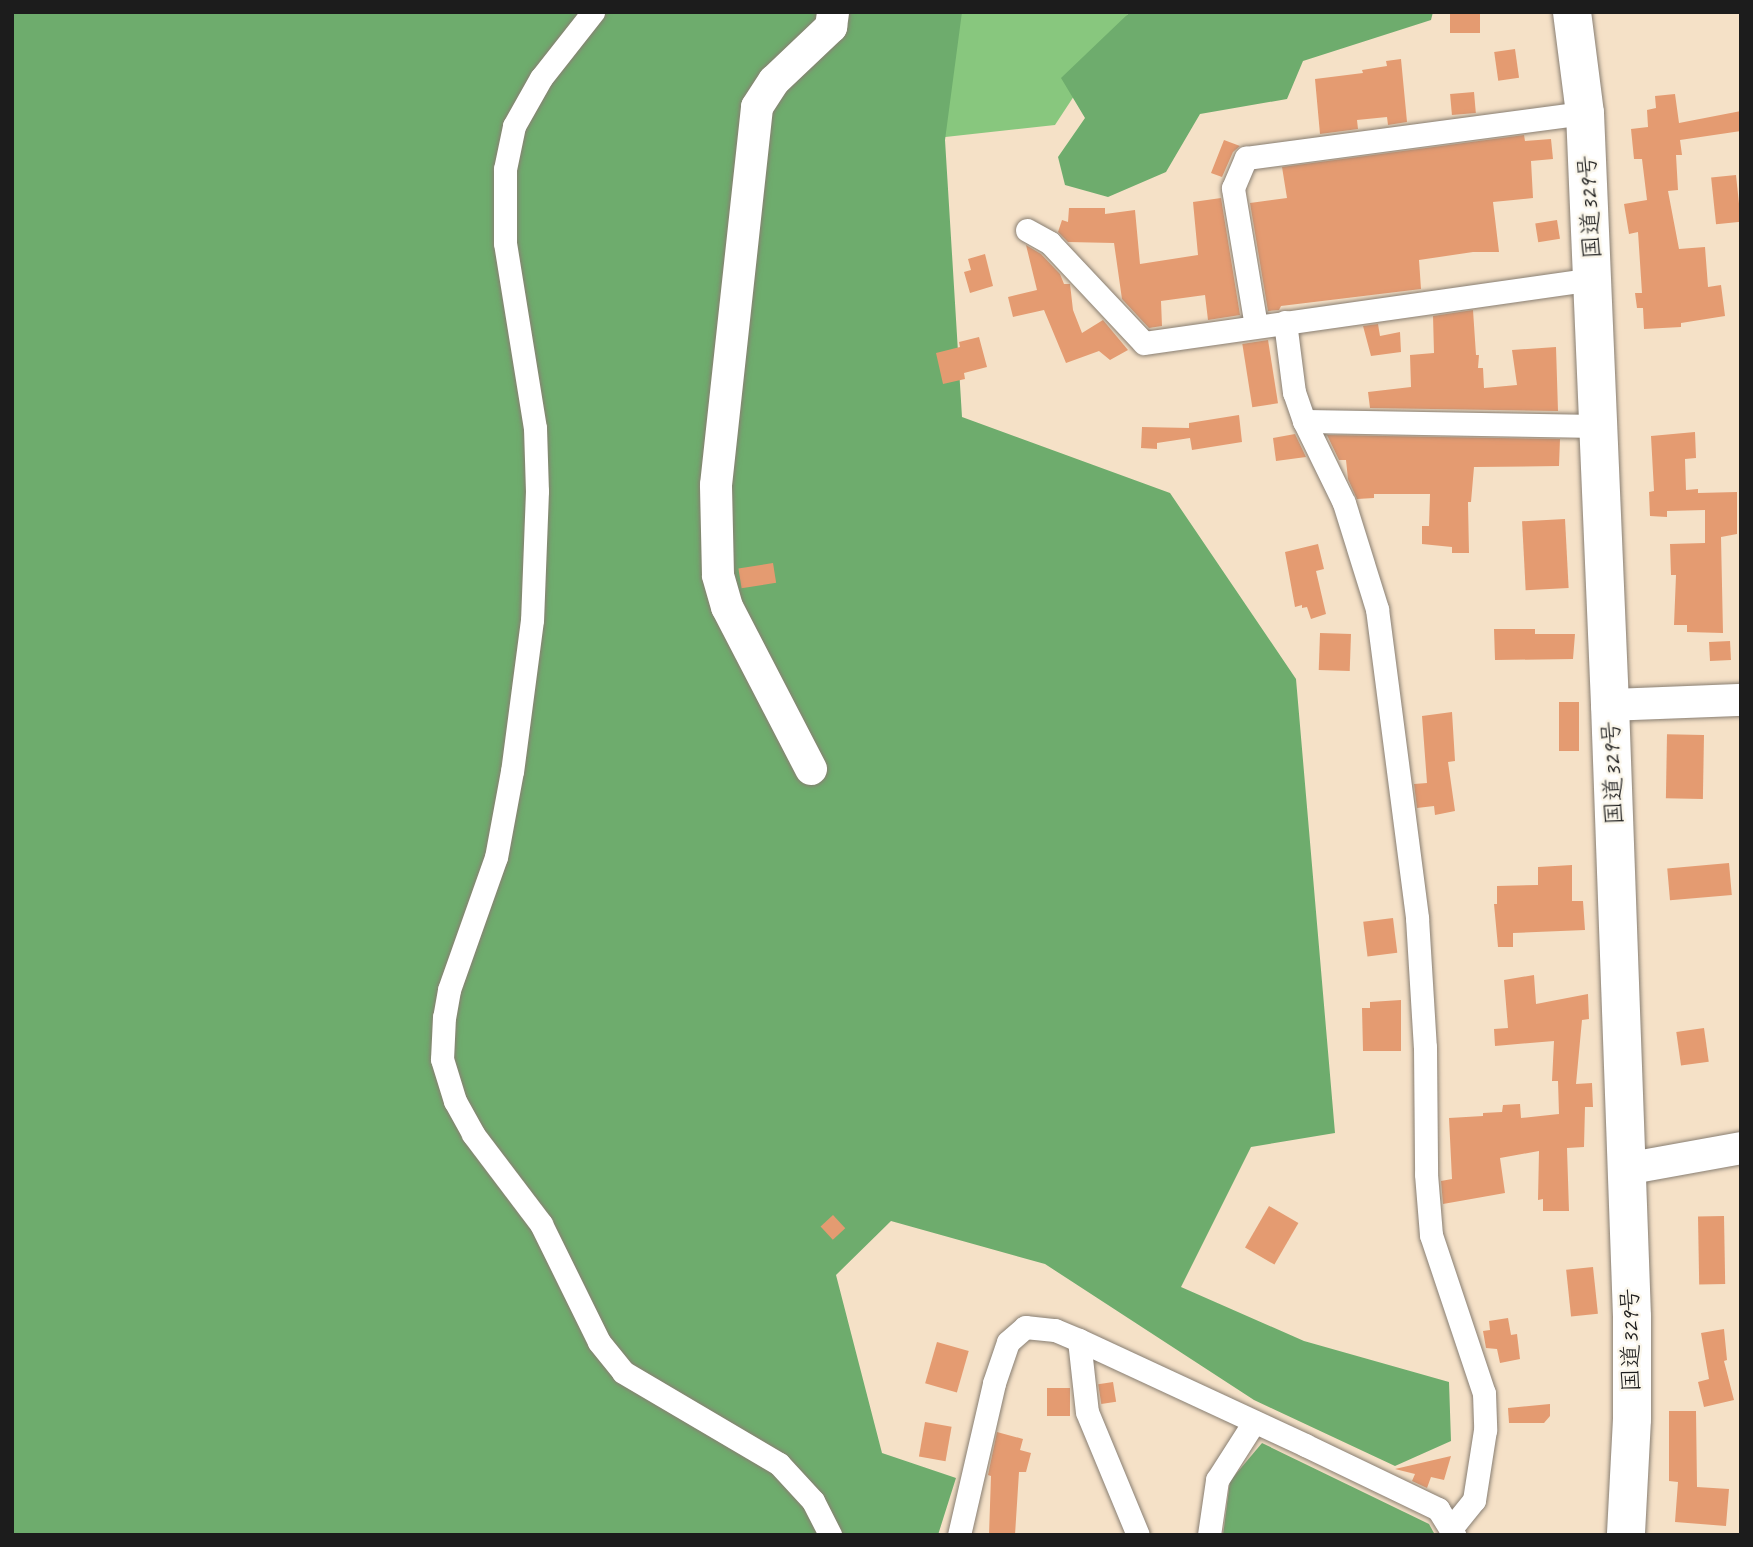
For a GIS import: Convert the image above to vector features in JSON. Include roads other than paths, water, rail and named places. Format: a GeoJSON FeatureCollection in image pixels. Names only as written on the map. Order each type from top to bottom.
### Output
{"type":"FeatureCollection","features":[{"type":"Feature","properties":{"kind":"highway","name":"国道329号"},"geometry":{"type":"LineString","coordinates":[[1572,12],[1585,113],[1610,705],[1632,1406],[1626,1535]]}},
{"type":"Feature","properties":{"kind":"street"},"geometry":{"type":"LineString","coordinates":[[593,12],[541,78],[514,126],[505,169],[505,243],[535,428],[537,491],[532,620],[514,758],[496,857],[449,990],[444,1017],[442,1059],[455,1101],[473,1134],[541,1224],[599,1342],[624,1372],[779,1464],[813,1501],[830,1535]]}},
{"type":"Feature","properties":{"kind":"street"},"geometry":{"type":"LineString","coordinates":[[811,769],[727,607],[718,575],[716,485],[757,107],[774,81],[831,27],[834,12]]}},
{"type":"Feature","properties":{"kind":"street"},"geometry":{"type":"LineString","coordinates":[[1256,326],[1233,188],[1245,158],[1585,113]]}},
{"type":"Feature","properties":{"kind":"street"},"geometry":{"type":"LineString","coordinates":[[1027,230],[1050,243],[1144,343],[1593,279]]}},
{"type":"Feature","properties":{"kind":"street"},"geometry":{"type":"LineString","coordinates":[[960,1535],[994,1384],[1008,1342],[1025,1327],[1055,1330],[1079,1340],[1438,1509],[1453,1531],[1474,1500],[1485,1430],[1484,1393],[1431,1235],[1426,1174],[1425,1047],[1417,918],[1377,609],[1344,503],[1304,421],[1294,392],[1285,322]]}},
{"type":"Feature","properties":{"kind":"street"},"geometry":{"type":"LineString","coordinates":[[1304,421],[1600,426]]}},
{"type":"Feature","properties":{"kind":"street"},"geometry":{"type":"LineString","coordinates":[[1610,705],[1741,700]]}},
{"type":"Feature","properties":{"kind":"street"},"geometry":{"type":"LineString","coordinates":[[1626,1169],[1740,1151]]}},
{"type":"Feature","properties":{"kind":"street"},"geometry":{"type":"LineString","coordinates":[[1079,1340],[1087,1412],[1138,1535]]}},
{"type":"Feature","properties":{"kind":"street"},"geometry":{"type":"LineString","coordinates":[[1209,1535],[1217,1480],[1254,1422]]}}]}
